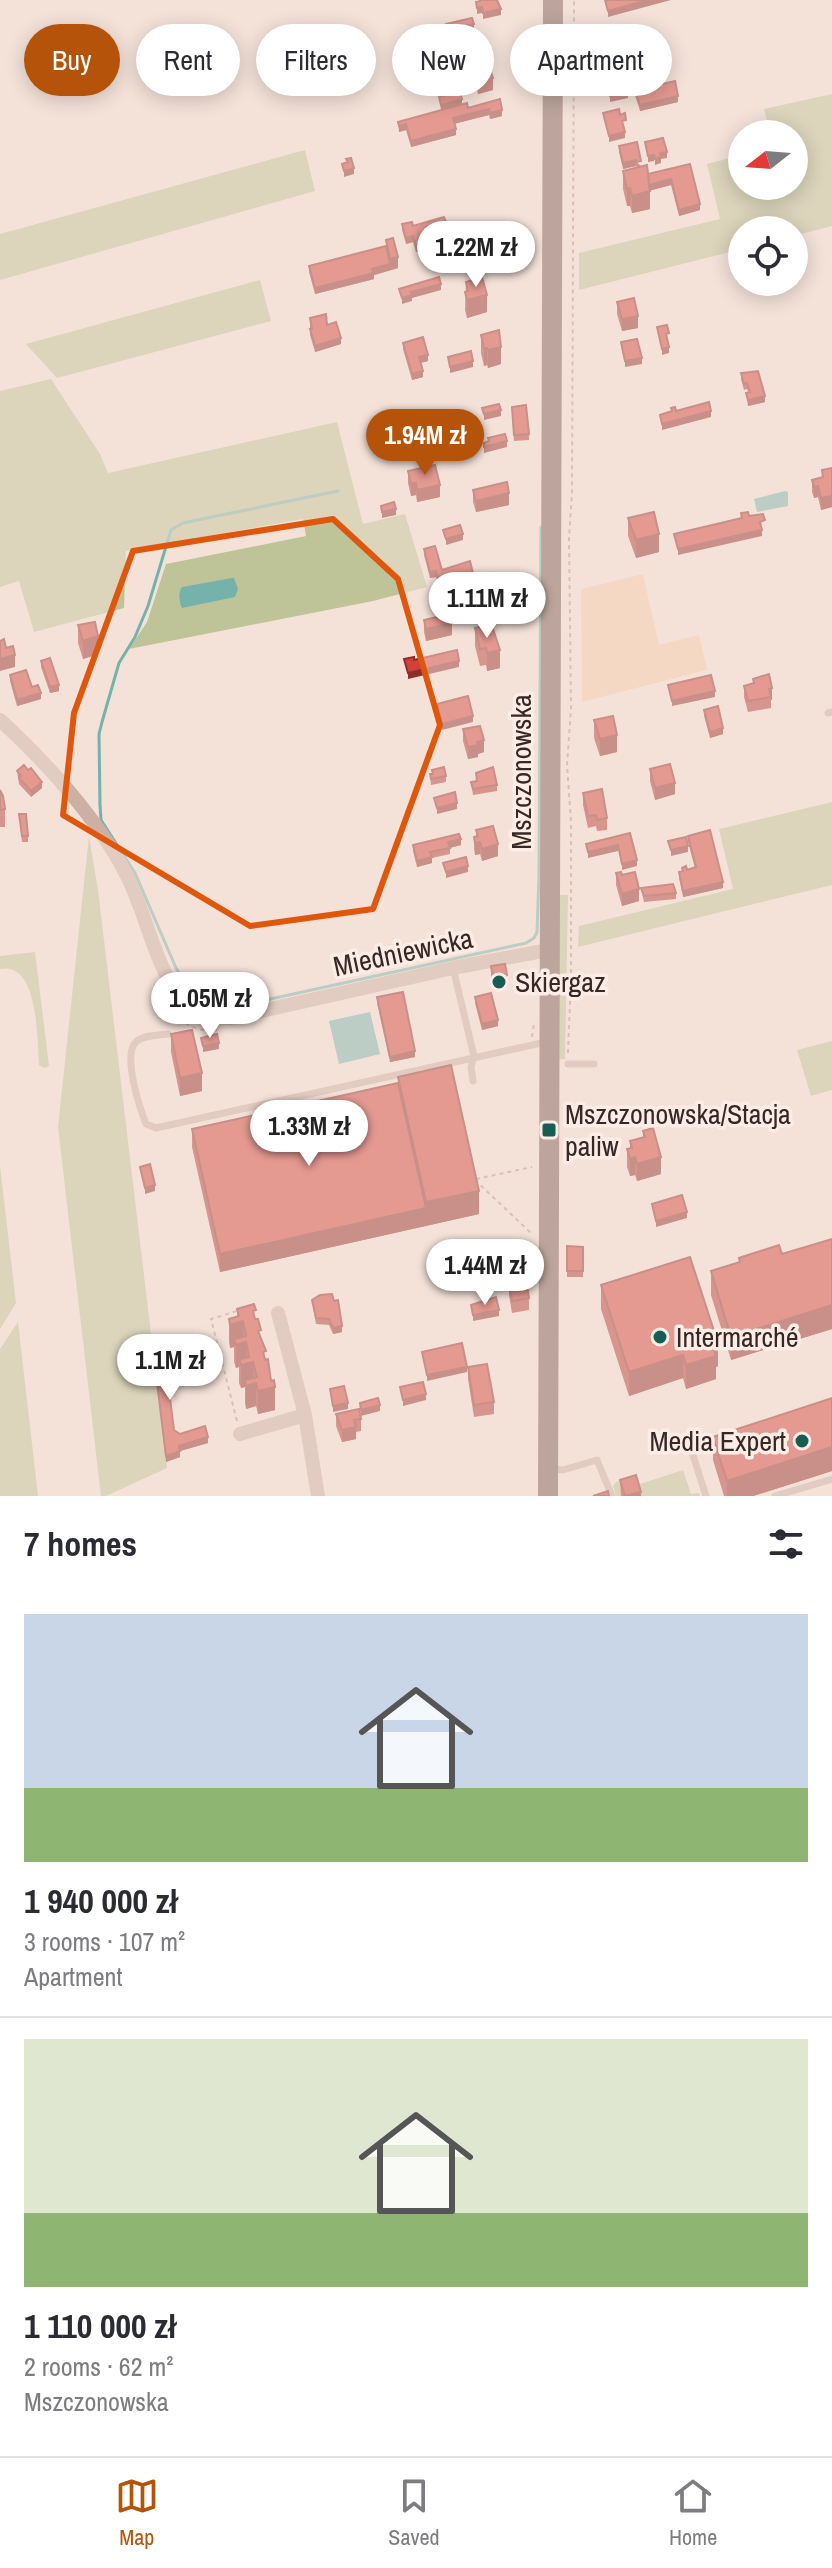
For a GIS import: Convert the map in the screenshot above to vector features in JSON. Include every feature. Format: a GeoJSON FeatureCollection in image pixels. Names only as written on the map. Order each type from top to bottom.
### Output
{"type":"FeatureCollection","features":[{"type":"Feature","properties":{"kind":"main road","name":"Mszczonowska"},"geometry":{"type":"LineString","coordinates":[[548,1496],[553,0]]}},
{"type":"Feature","properties":{"kind":"street","name":"Miedniewicka"},"geometry":{"type":"LineString","coordinates":[[0,720],[31,748],[104,837],[128,877],[164,970],[177,993],[192,1009],[207,1017],[230,1018],[548,950]]}},
{"type":"Feature","properties":{"kind":"street"},"geometry":{"type":"LineString","coordinates":[[278,1313],[305,1415],[318,1496]]}},
{"type":"Feature","properties":{"kind":"street"},"geometry":{"type":"LineString","coordinates":[[240,1434],[305,1415]]}},
{"type":"Feature","properties":{"kind":"lane"},"geometry":{"type":"LineString","coordinates":[[453,968],[474,1056],[471,1067],[473,1081]]}},
{"type":"Feature","properties":{"kind":"lane"},"geometry":{"type":"LineString","coordinates":[[168,1034],[141,1039],[130,1050],[129,1060],[141,1112],[146,1124],[156,1128],[549,1042]]}},
{"type":"Feature","properties":{"kind":"lane"},"geometry":{"type":"LineString","coordinates":[[568,1064],[594,1064]]}},
{"type":"Feature","properties":{"kind":"lane"},"geometry":{"type":"LineString","coordinates":[[692,1452],[706,1496]]}},
{"type":"Feature","properties":{"kind":"lane"},"geometry":{"type":"LineString","coordinates":[[549,1469],[563,1470],[597,1460],[612,1496]]}},
{"type":"Feature","properties":{"kind":"lane"},"geometry":{"type":"LineString","coordinates":[[775,1496],[832,1479]]}},
{"type":"Feature","properties":{"kind":"path"},"geometry":{"type":"LineString","coordinates":[[568,1064],[571,822],[567,765],[571,709],[569,538],[572,479],[574,0]]}},
{"type":"Feature","properties":{"kind":"path"},"geometry":{"type":"LineString","coordinates":[[169,1003],[172,1011],[190,1026]]}},
{"type":"Feature","properties":{"kind":"path"},"geometry":{"type":"LineString","coordinates":[[532,1028],[537,1019]]}},
{"type":"Feature","properties":{"kind":"path"},"geometry":{"type":"LineString","coordinates":[[533,1166],[474,1179],[528,1232],[534,1234]]}},
{"type":"Feature","properties":{"kind":"path"},"geometry":{"type":"LineString","coordinates":[[240,1434],[211,1319],[247,1310]]}},
{"type":"Feature","properties":{"kind":"highlighted area"},"geometry":{"type":"Polygon","coordinates":[[[333,519],[398,579],[440,725],[373,909],[250,926],[63,815],[74,713],[133,551],[333,519]]]}},
{"type":"Feature","properties":{"kind":"green space"},"geometry":{"type":"Polygon","coordinates":[[[832,94],[832,226],[808,232],[808,216],[728,216],[728,253],[579,290],[579,253],[720,219],[707,164],[728,159],[728,200],[808,200],[808,120],[767,120],[764,109],[832,94]]]}},
{"type":"Feature","properties":{"kind":"green space"},"geometry":{"type":"Polygon","coordinates":[[[305,150],[315,191],[0,280],[0,234],[305,150]]]}},
{"type":"Feature","properties":{"kind":"green space"},"geometry":{"type":"Polygon","coordinates":[[[260,280],[271,321],[57,378],[26,344],[260,280]]]}},
{"type":"Feature","properties":{"kind":"green space"},"geometry":{"type":"Polygon","coordinates":[[[51,379],[100,454],[108,473],[337,422],[363,524],[405,514],[427,587],[373,601],[129,649],[147,622],[166,564],[306,536],[303,519],[126,551],[124,608],[34,632],[19,581],[0,587],[0,391],[51,379]]]}},
{"type":"Feature","properties":{"kind":"green space"},"geometry":{"type":"Polygon","coordinates":[[[832,802],[832,885],[578,947],[579,926],[733,889],[719,829],[832,802]]]}},
{"type":"Feature","properties":{"kind":"green space"},"geometry":{"type":"Polygon","coordinates":[[[89,836],[167,1468],[106,1496],[101,1496],[58,1127],[89,836]]]}},
{"type":"Feature","properties":{"kind":"green space"},"geometry":{"type":"Polygon","coordinates":[[[559,895],[568,895],[565,1059],[555,1059],[559,895]]]}},
{"type":"Feature","properties":{"kind":"green space"},"geometry":{"type":"Polygon","coordinates":[[[35,952],[49,1066],[44,1068],[39,1065],[36,1022],[29,989],[13,970],[0,969],[0,956],[35,952]]]}},
{"type":"Feature","properties":{"kind":"green space"},"geometry":{"type":"Polygon","coordinates":[[[832,1041],[832,1090],[811,1096],[797,1050],[832,1041]]]}},
{"type":"Feature","properties":{"kind":"green space"},"geometry":{"type":"Polygon","coordinates":[[[0,1166],[16,1303],[0,1329],[0,1166]]]}},
{"type":"Feature","properties":{"kind":"green space"},"geometry":{"type":"Polygon","coordinates":[[[18,1322],[38,1496],[0,1496],[0,1349],[18,1322]]]}},
{"type":"Feature","properties":{"kind":"green space"},"geometry":{"type":"Polygon","coordinates":[[[683,1470],[691,1494],[699,1493],[700,1496],[616,1496],[613,1486],[616,1482],[623,1480],[628,1488],[683,1470]]]}},
{"type":"Feature","properties":{"kind":"sand"},"geometry":{"type":"Polygon","coordinates":[[[643,574],[659,645],[699,635],[707,670],[582,702],[581,589],[643,574]]]}},
{"type":"Feature","properties":{"kind":"water"},"geometry":{"type":"Polygon","coordinates":[[[788,492],[788,506],[757,512],[754,499],[788,492]]]}},
{"type":"Feature","properties":{"kind":"water"},"geometry":{"type":"Polygon","coordinates":[[[234,578],[238,589],[235,597],[182,608],[179,597],[182,587],[234,578]]]}},
{"type":"Feature","properties":{"kind":"water"},"geometry":{"type":"Polygon","coordinates":[[[370,1012],[380,1054],[339,1064],[329,1021],[370,1012]]]}},
{"type":"Feature","properties":{"kind":"building"},"geometry":{"type":"Polygon","coordinates":[[[497,0],[501,9],[483,13],[482,7],[477,8],[476,2],[497,0]]]}},
{"type":"Feature","properties":{"kind":"building"},"geometry":{"type":"Polygon","coordinates":[[[605,0],[648,0],[608,11],[605,0]]]}},
{"type":"Feature","properties":{"kind":"building"},"geometry":{"type":"Polygon","coordinates":[[[472,18],[474,24],[446,24],[472,18]]]}},
{"type":"Feature","properties":{"kind":"building"},"geometry":{"type":"Polygon","coordinates":[[[675,81],[678,96],[640,105],[637,96],[672,96],[672,82],[675,81]]]}},
{"type":"Feature","properties":{"kind":"building"},"geometry":{"type":"Polygon","coordinates":[[[461,96],[462,99],[441,105],[439,97],[461,96]]]}},
{"type":"Feature","properties":{"kind":"building"},"geometry":{"type":"Polygon","coordinates":[[[500,99],[502,110],[490,113],[489,109],[453,118],[456,129],[411,141],[406,124],[399,126],[398,122],[467,103],[468,108],[500,99]]]}},
{"type":"Feature","properties":{"kind":"building"},"geometry":{"type":"Polygon","coordinates":[[[619,109],[620,115],[625,113],[626,120],[622,121],[625,132],[609,136],[603,113],[619,109]]]}},
{"type":"Feature","properties":{"kind":"building"},"geometry":{"type":"Polygon","coordinates":[[[663,138],[667,152],[660,153],[661,157],[655,159],[654,155],[648,156],[645,142],[663,138]]]}},
{"type":"Feature","properties":{"kind":"building"},"geometry":{"type":"Polygon","coordinates":[[[637,142],[641,161],[623,163],[619,146],[637,142]]]}},
{"type":"Feature","properties":{"kind":"building"},"geometry":{"type":"Polygon","coordinates":[[[351,158],[354,168],[344,171],[342,164],[351,158]]]}},
{"type":"Feature","properties":{"kind":"building"},"geometry":{"type":"Polygon","coordinates":[[[690,164],[700,204],[679,210],[671,179],[649,185],[648,174],[690,164]]]}},
{"type":"Feature","properties":{"kind":"building"},"geometry":{"type":"Polygon","coordinates":[[[647,165],[650,191],[632,196],[623,171],[647,165]]]}},
{"type":"Feature","properties":{"kind":"building"},"geometry":{"type":"Polygon","coordinates":[[[444,217],[452,237],[464,233],[469,250],[453,255],[447,235],[416,246],[413,236],[406,238],[402,224],[412,222],[413,226],[444,217]]]}},
{"type":"Feature","properties":{"kind":"building"},"geometry":{"type":"Polygon","coordinates":[[[393,238],[398,257],[390,259],[386,240],[393,238]]]}},
{"type":"Feature","properties":{"kind":"building"},"geometry":{"type":"Polygon","coordinates":[[[386,246],[390,264],[372,269],[374,273],[315,288],[309,266],[386,246]]]}},
{"type":"Feature","properties":{"kind":"building"},"geometry":{"type":"Polygon","coordinates":[[[439,277],[441,284],[411,292],[412,295],[402,298],[399,289],[439,277]]]}},
{"type":"Feature","properties":{"kind":"building"},"geometry":{"type":"Polygon","coordinates":[[[482,277],[487,295],[467,300],[466,282],[482,277]]]}},
{"type":"Feature","properties":{"kind":"building"},"geometry":{"type":"Polygon","coordinates":[[[634,298],[638,316],[622,319],[617,302],[634,298]]]}},
{"type":"Feature","properties":{"kind":"building"},"geometry":{"type":"Polygon","coordinates":[[[326,314],[327,325],[336,322],[341,338],[315,346],[310,318],[326,314]]]}},
{"type":"Feature","properties":{"kind":"building"},"geometry":{"type":"Polygon","coordinates":[[[667,325],[669,347],[662,349],[657,327],[667,325]]]}},
{"type":"Feature","properties":{"kind":"building"},"geometry":{"type":"Polygon","coordinates":[[[499,330],[501,347],[484,348],[481,335],[499,330]]]}},
{"type":"Feature","properties":{"kind":"building"},"geometry":{"type":"Polygon","coordinates":[[[423,337],[428,355],[419,357],[423,371],[412,374],[403,343],[423,337]]]}},
{"type":"Feature","properties":{"kind":"building"},"geometry":{"type":"Polygon","coordinates":[[[637,339],[642,358],[625,361],[621,342],[637,339]]]}},
{"type":"Feature","properties":{"kind":"building"},"geometry":{"type":"Polygon","coordinates":[[[471,351],[473,361],[450,367],[448,357],[471,351]]]}},
{"type":"Feature","properties":{"kind":"building"},"geometry":{"type":"Polygon","coordinates":[[[758,371],[765,396],[748,400],[746,393],[750,392],[741,373],[758,371]]]}},
{"type":"Feature","properties":{"kind":"building"},"geometry":{"type":"Polygon","coordinates":[[[709,402],[711,411],[662,424],[660,415],[672,411],[671,408],[675,407],[676,411],[709,402]]]}},
{"type":"Feature","properties":{"kind":"building"},"geometry":{"type":"Polygon","coordinates":[[[499,404],[501,410],[484,414],[482,408],[499,404]]]}},
{"type":"Feature","properties":{"kind":"building"},"geometry":{"type":"Polygon","coordinates":[[[526,405],[529,434],[514,435],[512,407],[526,405]]]}},
{"type":"Feature","properties":{"kind":"building"},"geometry":{"type":"Polygon","coordinates":[[[505,434],[507,441],[484,447],[488,438],[505,434]]]}},
{"type":"Feature","properties":{"kind":"building"},"geometry":{"type":"Polygon","coordinates":[[[435,465],[440,485],[417,490],[416,483],[411,484],[408,471],[435,465]]]}},
{"type":"Feature","properties":{"kind":"building"},"geometry":{"type":"Polygon","coordinates":[[[832,468],[832,496],[821,498],[818,486],[814,487],[812,480],[823,477],[822,470],[832,468]]]}},
{"type":"Feature","properties":{"kind":"building"},"geometry":{"type":"Polygon","coordinates":[[[507,482],[509,493],[476,501],[473,490],[507,482]]]}},
{"type":"Feature","properties":{"kind":"building"},"geometry":{"type":"Polygon","coordinates":[[[394,502],[396,509],[382,512],[381,506],[394,502]]]}},
{"type":"Feature","properties":{"kind":"building"},"geometry":{"type":"Polygon","coordinates":[[[654,512],[659,534],[636,540],[628,518],[654,512]]]}},
{"type":"Feature","properties":{"kind":"building"},"geometry":{"type":"Polygon","coordinates":[[[748,512],[749,516],[763,514],[765,520],[760,522],[762,530],[678,549],[674,534],[742,518],[741,513],[748,512]]]}},
{"type":"Feature","properties":{"kind":"building"},"geometry":{"type":"Polygon","coordinates":[[[460,525],[463,534],[446,539],[443,530],[460,525]]]}},
{"type":"Feature","properties":{"kind":"building"},"geometry":{"type":"Polygon","coordinates":[[[435,546],[442,570],[470,561],[474,577],[440,587],[436,571],[430,572],[424,549],[435,546]]]}},
{"type":"Feature","properties":{"kind":"building"},"geometry":{"type":"Polygon","coordinates":[[[495,573],[500,593],[482,598],[477,578],[495,573]]]}},
{"type":"Feature","properties":{"kind":"building"},"geometry":{"type":"Polygon","coordinates":[[[450,614],[452,623],[426,629],[424,620],[450,614]]]}},
{"type":"Feature","properties":{"kind":"building"},"geometry":{"type":"Polygon","coordinates":[[[95,622],[98,636],[83,641],[78,625],[95,622]]]}},
{"type":"Feature","properties":{"kind":"building"},"geometry":{"type":"Polygon","coordinates":[[[484,626],[485,630],[493,629],[500,650],[487,653],[486,648],[480,649],[475,628],[484,626]]]}},
{"type":"Feature","properties":{"kind":"building"},"geometry":{"type":"Polygon","coordinates":[[[4,639],[6,648],[13,646],[15,655],[0,659],[0,641],[4,639]]]}},
{"type":"Feature","properties":{"kind":"building"},"geometry":{"type":"Polygon","coordinates":[[[457,650],[459,661],[408,673],[404,659],[414,657],[414,660],[457,650]]]}},
{"type":"Feature","properties":{"kind":"building"},"geometry":{"type":"Polygon","coordinates":[[[50,658],[59,685],[50,687],[41,661],[50,658]]]}},
{"type":"Feature","properties":{"kind":"building"},"geometry":{"type":"Polygon","coordinates":[[[26,670],[32,687],[38,685],[41,693],[17,700],[10,675],[26,670]]]}},
{"type":"Feature","properties":{"kind":"building"},"geometry":{"type":"Polygon","coordinates":[[[769,674],[771,697],[748,701],[744,686],[754,683],[753,679],[769,674]]]}},
{"type":"Feature","properties":{"kind":"building"},"geometry":{"type":"Polygon","coordinates":[[[711,675],[715,691],[672,701],[668,685],[711,675]]]}},
{"type":"Feature","properties":{"kind":"building"},"geometry":{"type":"Polygon","coordinates":[[[468,696],[473,716],[442,724],[437,704],[468,696]]]}},
{"type":"Feature","properties":{"kind":"building"},"geometry":{"type":"Polygon","coordinates":[[[718,706],[723,728],[710,732],[704,710],[718,706]]]}},
{"type":"Feature","properties":{"kind":"building"},"geometry":{"type":"Polygon","coordinates":[[[613,716],[617,735],[600,739],[594,720],[613,716]]]}},
{"type":"Feature","properties":{"kind":"building"},"geometry":{"type":"Polygon","coordinates":[[[480,726],[484,740],[468,747],[463,729],[480,726]]]}},
{"type":"Feature","properties":{"kind":"building"},"geometry":{"type":"Polygon","coordinates":[[[670,764],[675,783],[655,788],[650,769],[670,764]]]}},
{"type":"Feature","properties":{"kind":"building"},"geometry":{"type":"Polygon","coordinates":[[[24,765],[28,770],[31,768],[42,782],[31,791],[17,771],[24,765]]]}},
{"type":"Feature","properties":{"kind":"building"},"geometry":{"type":"Polygon","coordinates":[[[444,767],[446,776],[431,779],[432,770],[444,767]]]}},
{"type":"Feature","properties":{"kind":"building"},"geometry":{"type":"Polygon","coordinates":[[[493,767],[497,785],[473,789],[471,782],[477,781],[476,773],[493,767]]]}},
{"type":"Feature","properties":{"kind":"building"},"geometry":{"type":"Polygon","coordinates":[[[602,789],[607,818],[597,820],[596,815],[588,816],[583,793],[602,789]]]}},
{"type":"Feature","properties":{"kind":"building"},"geometry":{"type":"Polygon","coordinates":[[[0,790],[5,809],[0,810],[0,790]]]}},
{"type":"Feature","properties":{"kind":"building"},"geometry":{"type":"Polygon","coordinates":[[[455,792],[457,803],[437,808],[434,798],[455,792]]]}},
{"type":"Feature","properties":{"kind":"building"},"geometry":{"type":"Polygon","coordinates":[[[19,814],[26,814],[28,836],[22,836],[19,814]]]}},
{"type":"Feature","properties":{"kind":"building"},"geometry":{"type":"Polygon","coordinates":[[[493,826],[498,844],[482,849],[480,842],[475,843],[474,837],[478,836],[476,830],[493,826]]]}},
{"type":"Feature","properties":{"kind":"building"},"geometry":{"type":"Polygon","coordinates":[[[710,830],[723,882],[683,891],[679,872],[686,866],[687,870],[696,867],[688,836],[710,830]]]}},
{"type":"Feature","properties":{"kind":"building"},"geometry":{"type":"Polygon","coordinates":[[[630,833],[637,860],[622,864],[618,845],[588,852],[586,844],[630,833]]]}},
{"type":"Feature","properties":{"kind":"building"},"geometry":{"type":"Polygon","coordinates":[[[459,834],[461,839],[448,842],[450,848],[430,852],[432,857],[417,861],[413,845],[459,834]]]}},
{"type":"Feature","properties":{"kind":"building"},"geometry":{"type":"Polygon","coordinates":[[[686,837],[688,846],[671,850],[668,841],[686,837]]]}},
{"type":"Feature","properties":{"kind":"building"},"geometry":{"type":"Polygon","coordinates":[[[466,857],[468,866],[446,872],[443,863],[466,857]]]}},
{"type":"Feature","properties":{"kind":"building"},"geometry":{"type":"Polygon","coordinates":[[[621,872],[622,875],[635,872],[639,889],[622,894],[616,873],[621,872]]]}},
{"type":"Feature","properties":{"kind":"building"},"geometry":{"type":"Polygon","coordinates":[[[673,884],[676,893],[644,896],[641,888],[673,884]]]}},
{"type":"Feature","properties":{"kind":"building"},"geometry":{"type":"Polygon","coordinates":[[[505,964],[507,975],[493,977],[491,966],[505,964]]]}},
{"type":"Feature","properties":{"kind":"building"},"geometry":{"type":"Polygon","coordinates":[[[403,992],[415,1051],[390,1057],[377,997],[403,992]]]}},
{"type":"Feature","properties":{"kind":"building"},"geometry":{"type":"Polygon","coordinates":[[[491,993],[498,1020],[482,1024],[475,997],[491,993]]]}},
{"type":"Feature","properties":{"kind":"building"},"geometry":{"type":"Polygon","coordinates":[[[192,1030],[202,1073],[180,1078],[171,1034],[192,1030]]]}},
{"type":"Feature","properties":{"kind":"building"},"geometry":{"type":"Polygon","coordinates":[[[217,1034],[219,1043],[203,1046],[201,1038],[217,1034]]]}},
{"type":"Feature","properties":{"kind":"building"},"geometry":{"type":"Polygon","coordinates":[[[451,1065],[479,1191],[426,1202],[398,1077],[451,1065]]]}},
{"type":"Feature","properties":{"kind":"building"},"geometry":{"type":"Polygon","coordinates":[[[398,1083],[426,1208],[220,1254],[192,1129],[398,1083]]]}},
{"type":"Feature","properties":{"kind":"building"},"geometry":{"type":"Polygon","coordinates":[[[653,1128],[661,1157],[637,1164],[635,1157],[630,1159],[627,1149],[632,1148],[630,1141],[645,1137],[643,1131],[653,1128]]]}},
{"type":"Feature","properties":{"kind":"building"},"geometry":{"type":"Polygon","coordinates":[[[150,1164],[155,1185],[145,1188],[140,1167],[150,1164]]]}},
{"type":"Feature","properties":{"kind":"building"},"geometry":{"type":"Polygon","coordinates":[[[682,1195],[687,1212],[656,1221],[652,1204],[682,1195]]]}},
{"type":"Feature","properties":{"kind":"building"},"geometry":{"type":"Polygon","coordinates":[[[832,1239],[832,1305],[731,1337],[711,1271],[779,1245],[782,1254],[832,1239]]]}},
{"type":"Feature","properties":{"kind":"building"},"geometry":{"type":"Polygon","coordinates":[[[567,1246],[583,1247],[583,1271],[567,1271],[567,1246]]]}},
{"type":"Feature","properties":{"kind":"building","name":"Intermarché"},"geometry":{"type":"Polygon","coordinates":[[[690,1257],[718,1343],[712,1345],[716,1356],[686,1365],[683,1355],[629,1372],[601,1285],[690,1257]]]}},
{"type":"Feature","properties":{"kind":"building"},"geometry":{"type":"Polygon","coordinates":[[[519,1277],[520,1281],[526,1280],[529,1298],[512,1301],[509,1283],[519,1277]]]}},
{"type":"Feature","properties":{"kind":"building"},"geometry":{"type":"Polygon","coordinates":[[[332,1294],[334,1301],[338,1300],[342,1326],[333,1328],[329,1319],[316,1318],[312,1300],[320,1295],[332,1294]]]}},
{"type":"Feature","properties":{"kind":"building"},"geometry":{"type":"Polygon","coordinates":[[[496,1297],[499,1310],[473,1315],[471,1305],[496,1297]]]}},
{"type":"Feature","properties":{"kind":"building"},"geometry":{"type":"Polygon","coordinates":[[[254,1304],[255,1319],[258,1319],[261,1330],[258,1331],[266,1351],[263,1352],[265,1360],[268,1359],[271,1381],[274,1380],[275,1387],[258,1391],[256,1383],[246,1386],[245,1380],[257,1377],[253,1362],[241,1365],[239,1359],[249,1357],[246,1342],[236,1345],[234,1339],[246,1336],[243,1321],[230,1325],[229,1319],[239,1316],[237,1309],[254,1304]]]}},
{"type":"Feature","properties":{"kind":"building"},"geometry":{"type":"Polygon","coordinates":[[[176,1338],[177,1349],[164,1350],[174,1430],[180,1434],[205,1426],[208,1437],[179,1446],[180,1451],[166,1456],[152,1341],[176,1338]]]}},
{"type":"Feature","properties":{"kind":"building"},"geometry":{"type":"Polygon","coordinates":[[[462,1343],[467,1367],[427,1375],[422,1352],[462,1343]]]}},
{"type":"Feature","properties":{"kind":"building"},"geometry":{"type":"Polygon","coordinates":[[[487,1364],[494,1402],[474,1405],[468,1367],[487,1364]]]}},
{"type":"Feature","properties":{"kind":"building"},"geometry":{"type":"Polygon","coordinates":[[[423,1382],[426,1394],[403,1400],[400,1387],[423,1382]]]}},
{"type":"Feature","properties":{"kind":"building"},"geometry":{"type":"Polygon","coordinates":[[[344,1386],[348,1403],[333,1406],[330,1389],[344,1386]]]}},
{"type":"Feature","properties":{"kind":"building"},"geometry":{"type":"Polygon","coordinates":[[[378,1398],[380,1405],[361,1410],[360,1403],[378,1398]]]}},
{"type":"Feature","properties":{"kind":"building"},"geometry":{"type":"Polygon","coordinates":[[[832,1398],[832,1447],[727,1481],[713,1437],[832,1398]]]}},
{"type":"Feature","properties":{"kind":"building"},"geometry":{"type":"Polygon","coordinates":[[[359,1409],[361,1419],[354,1420],[356,1427],[342,1430],[336,1414],[359,1409]]]}},
{"type":"Feature","properties":{"kind":"building"},"geometry":{"type":"Polygon","coordinates":[[[636,1475],[641,1492],[625,1496],[620,1480],[636,1475]]]}},
{"type":"Feature","properties":{"kind":"waterway"},"geometry":{"type":"LineString","coordinates":[[338,491],[183,523],[171,530],[148,606],[135,637],[119,663],[99,734],[101,820],[135,873],[176,968],[196,1001],[220,1009],[526,943],[534,938],[537,932],[539,875],[541,527]]}},
{"type":"Feature","properties":{"kind":"place","name":"Skiergaz"},"geometry":{"type":"Point","coordinates":[499,982]}},
{"type":"Feature","properties":{"kind":"place","name":"Mszczonowska/Stacja paliw"},"geometry":{"type":"Point","coordinates":[549,1130]}},
{"type":"Feature","properties":{"kind":"place","name":"Intermarché"},"geometry":{"type":"Point","coordinates":[660,1337]}},
{"type":"Feature","properties":{"kind":"place","name":"Media Expert"},"geometry":{"type":"Point","coordinates":[802,1441]}}]}
